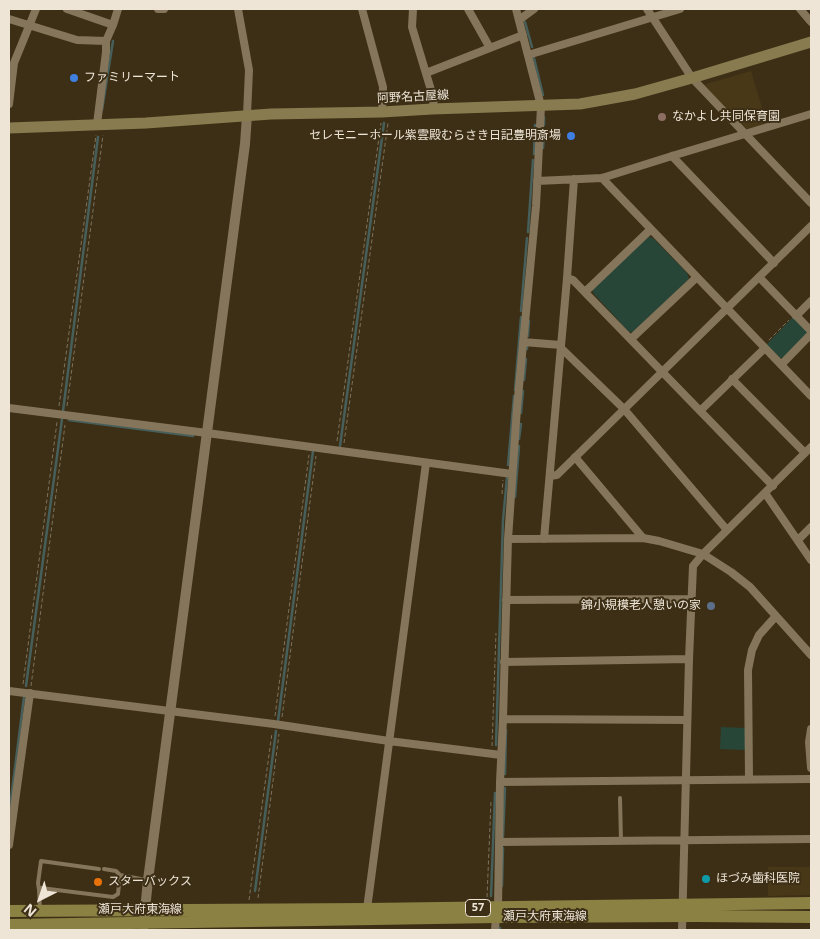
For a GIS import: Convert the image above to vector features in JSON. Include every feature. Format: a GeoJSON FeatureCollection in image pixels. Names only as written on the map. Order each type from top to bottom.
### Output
{"type":"FeatureCollection","features":[{"type":"Feature","properties":{"kind":"main road","name":"阿野名古屋線"},"geometry":{"type":"LineString","coordinates":[[9,128],[247,116],[541,106],[593,102],[634,94],[811,42]]}},
{"type":"Feature","properties":{"kind":"main road","name":"瀬戸大府東海線"},"geometry":{"type":"LineString","coordinates":[[9,911],[144,910],[252,918],[494,916],[682,911],[811,903]]}},
{"type":"Feature","properties":{"kind":"main road","name":"瀬戸大府東海線"},"geometry":{"type":"LineString","coordinates":[[9,925],[143,926],[367,909],[494,916]]}},
{"type":"Feature","properties":{"kind":"main road","name":"瀬戸大府東海線"},"geometry":{"type":"LineString","coordinates":[[682,911],[811,916]]}},
{"type":"Feature","properties":{"kind":"street"},"geometry":{"type":"LineString","coordinates":[[9,104],[14,63],[36,9]]}},
{"type":"Feature","properties":{"kind":"street"},"geometry":{"type":"LineString","coordinates":[[67,9],[113,25]]}},
{"type":"Feature","properties":{"kind":"street"},"geometry":{"type":"LineString","coordinates":[[97,124],[106,41],[118,9]]}},
{"type":"Feature","properties":{"kind":"street"},"geometry":{"type":"LineString","coordinates":[[158,9],[164,9]]}},
{"type":"Feature","properties":{"kind":"street"},"geometry":{"type":"LineString","coordinates":[[143,926],[245,144],[249,70],[238,9]]}},
{"type":"Feature","properties":{"kind":"street"},"geometry":{"type":"LineString","coordinates":[[362,9],[384,87],[386,112]]}},
{"type":"Feature","properties":{"kind":"street"},"geometry":{"type":"LineString","coordinates":[[412,9],[412,27],[434,100],[432,109]]}},
{"type":"Feature","properties":{"kind":"street"},"geometry":{"type":"LineString","coordinates":[[468,9],[490,48]]}},
{"type":"Feature","properties":{"kind":"street"},"geometry":{"type":"LineString","coordinates":[[494,916],[499,842],[508,539],[537,181],[541,106],[517,9]]}},
{"type":"Feature","properties":{"kind":"street"},"geometry":{"type":"LineString","coordinates":[[519,20],[534,9]]}},
{"type":"Feature","properties":{"kind":"street"},"geometry":{"type":"LineString","coordinates":[[647,9],[692,78],[811,203]]}},
{"type":"Feature","properties":{"kind":"street"},"geometry":{"type":"LineString","coordinates":[[528,55],[680,9]]}},
{"type":"Feature","properties":{"kind":"street"},"geometry":{"type":"LineString","coordinates":[[800,9],[811,22]]}},
{"type":"Feature","properties":{"kind":"street"},"geometry":{"type":"LineString","coordinates":[[9,20],[77,40],[106,41]]}},
{"type":"Feature","properties":{"kind":"street"},"geometry":{"type":"LineString","coordinates":[[426,73],[523,35]]}},
{"type":"Feature","properties":{"kind":"street"},"geometry":{"type":"LineString","coordinates":[[537,181],[602,178],[745,134],[811,116]]}},
{"type":"Feature","properties":{"kind":"street"},"geometry":{"type":"LineString","coordinates":[[672,156],[774,262]]}},
{"type":"Feature","properties":{"kind":"street"},"geometry":{"type":"LineString","coordinates":[[602,178],[811,396]]}},
{"type":"Feature","properties":{"kind":"street"},"geometry":{"type":"LineString","coordinates":[[544,539],[574,179]]}},
{"type":"Feature","properties":{"kind":"street"},"geometry":{"type":"LineString","coordinates":[[550,476],[557,475],[811,226]]}},
{"type":"Feature","properties":{"kind":"street"},"geometry":{"type":"LineString","coordinates":[[585,292],[651,229]]}},
{"type":"Feature","properties":{"kind":"street"},"geometry":{"type":"LineString","coordinates":[[631,339],[697,277]]}},
{"type":"Feature","properties":{"kind":"street"},"geometry":{"type":"LineString","coordinates":[[759,277],[811,333],[781,365]]}},
{"type":"Feature","properties":{"kind":"street"},"geometry":{"type":"LineString","coordinates":[[567,278],[573,280],[585,292],[773,486]]}},
{"type":"Feature","properties":{"kind":"street"},"geometry":{"type":"LineString","coordinates":[[795,315],[811,301]]}},
{"type":"Feature","properties":{"kind":"street"},"geometry":{"type":"LineString","coordinates":[[523,342],[561,347],[624,410],[727,530]]}},
{"type":"Feature","properties":{"kind":"street"},"geometry":{"type":"LineString","coordinates":[[700,411],[764,347]]}},
{"type":"Feature","properties":{"kind":"street"},"geometry":{"type":"LineString","coordinates":[[682,930],[683,841],[693,566],[702,554],[808,450],[732,379]]}},
{"type":"Feature","properties":{"kind":"street"},"geometry":{"type":"LineString","coordinates":[[9,408],[512,474]]}},
{"type":"Feature","properties":{"kind":"street"},"geometry":{"type":"LineString","coordinates":[[575,457],[643,538]]}},
{"type":"Feature","properties":{"kind":"street"},"geometry":{"type":"LineString","coordinates":[[367,909],[426,463]]}},
{"type":"Feature","properties":{"kind":"street"},"geometry":{"type":"LineString","coordinates":[[765,493],[811,560]]}},
{"type":"Feature","properties":{"kind":"street"},"geometry":{"type":"LineString","coordinates":[[798,540],[811,527]]}},
{"type":"Feature","properties":{"kind":"street"},"geometry":{"type":"LineString","coordinates":[[508,539],[643,538],[702,554],[731,572],[750,587],[811,655]]}},
{"type":"Feature","properties":{"kind":"street"},"geometry":{"type":"LineString","coordinates":[[506,600],[691,599]]}},
{"type":"Feature","properties":{"kind":"street"},"geometry":{"type":"LineString","coordinates":[[749,779],[748,670],[752,650],[759,635],[776,616]]}},
{"type":"Feature","properties":{"kind":"street"},"geometry":{"type":"LineString","coordinates":[[504,662],[689,659]]}},
{"type":"Feature","properties":{"kind":"street"},"geometry":{"type":"LineString","coordinates":[[9,691],[501,755]]}},
{"type":"Feature","properties":{"kind":"street"},"geometry":{"type":"LineString","coordinates":[[9,845],[26,693]]}},
{"type":"Feature","properties":{"kind":"street"},"geometry":{"type":"LineString","coordinates":[[503,719],[687,720]]}},
{"type":"Feature","properties":{"kind":"street"},"geometry":{"type":"LineString","coordinates":[[811,728],[809,742],[811,768]]}},
{"type":"Feature","properties":{"kind":"street"},"geometry":{"type":"LineString","coordinates":[[500,782],[811,779]]}},
{"type":"Feature","properties":{"kind":"street"},"geometry":{"type":"LineString","coordinates":[[499,842],[811,839]]}},
{"type":"Feature","properties":{"kind":"lane"},"geometry":{"type":"LineString","coordinates":[[620,798],[621,841]]}},
{"type":"Feature","properties":{"kind":"lane"},"geometry":{"type":"LineString","coordinates":[[40,911],[38,883],[41,861],[116,871],[120,875],[148,880]]}},
{"type":"Feature","properties":{"kind":"lane"},"geometry":{"type":"LineString","coordinates":[[39,890],[43,888],[113,897],[118,894],[120,875]]}},
{"type":"Feature","properties":{"kind":"path"},"geometry":{"type":"LineString","coordinates":[[339,451],[386,112]]}},
{"type":"Feature","properties":{"kind":"path"},"geometry":{"type":"LineString","coordinates":[[339,451],[386,112]]}},
{"type":"Feature","properties":{"kind":"path"},"geometry":{"type":"LineString","coordinates":[[26,693],[58,414],[97,124]]}},
{"type":"Feature","properties":{"kind":"path"},"geometry":{"type":"LineString","coordinates":[[764,347],[795,315]]}},
{"type":"Feature","properties":{"kind":"path"},"geometry":{"type":"LineString","coordinates":[[252,918],[314,447]]}},
{"type":"Feature","properties":{"kind":"path"},"geometry":{"type":"LineString","coordinates":[[252,918],[314,447]]}},
{"type":"Feature","properties":{"kind":"path"},"geometry":{"type":"LineString","coordinates":[[491,794],[494,916]]}},
{"type":"Feature","properties":{"kind":"shaded area"},"geometry":{"type":"Polygon","coordinates":[[[751,71],[767,124],[747,129],[703,85],[751,71]]]}},
{"type":"Feature","properties":{"kind":"shaded area"},"geometry":{"type":"Polygon","coordinates":[[[768,867],[811,867],[811,895],[768,896],[768,867]]]}},
{"type":"Feature","properties":{"kind":"green space"},"geometry":{"type":"Polygon","coordinates":[[[648,237],[653,238],[687,273],[689,279],[633,332],[629,332],[592,290],[648,237]]]}},
{"type":"Feature","properties":{"kind":"green space"},"geometry":{"type":"Polygon","coordinates":[[[793,317],[807,331],[807,335],[784,358],[780,358],[766,345],[793,317]]]}},
{"type":"Feature","properties":{"kind":"green space"},"geometry":{"type":"Polygon","coordinates":[[[721,727],[745,728],[745,750],[720,749],[721,727]]]}},
{"type":"Feature","properties":{"kind":"waterway"},"geometry":{"type":"LineString","coordinates":[[525,22],[532,47]]}},
{"type":"Feature","properties":{"kind":"waterway"},"geometry":{"type":"LineString","coordinates":[[102,110],[113,41]]}},
{"type":"Feature","properties":{"kind":"waterway"},"geometry":{"type":"LineString","coordinates":[[534,58],[543,95]]}},
{"type":"Feature","properties":{"kind":"waterway"},"geometry":{"type":"LineString","coordinates":[[544,117],[544,125]]}},
{"type":"Feature","properties":{"kind":"waterway"},"geometry":{"type":"LineString","coordinates":[[340,446],[384,123]]}},
{"type":"Feature","properties":{"kind":"waterway"},"geometry":{"type":"LineString","coordinates":[[534,154],[535,125]]}},
{"type":"Feature","properties":{"kind":"waterway"},"geometry":{"type":"LineString","coordinates":[[543,148],[544,134]]}},
{"type":"Feature","properties":{"kind":"waterway"},"geometry":{"type":"LineString","coordinates":[[63,411],[98,137]]}},
{"type":"Feature","properties":{"kind":"waterway"},"geometry":{"type":"LineString","coordinates":[[528,232],[533,160]]}},
{"type":"Feature","properties":{"kind":"waterway"},"geometry":{"type":"LineString","coordinates":[[521,311],[527,238]]}},
{"type":"Feature","properties":{"kind":"waterway"},"geometry":{"type":"LineString","coordinates":[[515,390],[521,317]]}},
{"type":"Feature","properties":{"kind":"waterway"},"geometry":{"type":"LineString","coordinates":[[528,336],[529,321]]}},
{"type":"Feature","properties":{"kind":"waterway"},"geometry":{"type":"LineString","coordinates":[[524,380],[526,359]]}},
{"type":"Feature","properties":{"kind":"waterway"},"geometry":{"type":"LineString","coordinates":[[521,413],[523,391]]}},
{"type":"Feature","properties":{"kind":"waterway"},"geometry":{"type":"LineString","coordinates":[[508,465],[514,396]]}},
{"type":"Feature","properties":{"kind":"waterway"},"geometry":{"type":"LineString","coordinates":[[26,686],[62,419]]}},
{"type":"Feature","properties":{"kind":"waterway"},"geometry":{"type":"LineString","coordinates":[[69,420],[193,436]]}},
{"type":"Feature","properties":{"kind":"waterway"},"geometry":{"type":"LineString","coordinates":[[519,439],[521,424]]}},
{"type":"Feature","properties":{"kind":"waterway"},"geometry":{"type":"LineString","coordinates":[[515,497],[519,446]]}},
{"type":"Feature","properties":{"kind":"waterway"},"geometry":{"type":"LineString","coordinates":[[278,721],[313,451]]}},
{"type":"Feature","properties":{"kind":"waterway"},"geometry":{"type":"LineString","coordinates":[[496,745],[503,520],[507,477]]}},
{"type":"Feature","properties":{"kind":"waterway"},"geometry":{"type":"LineString","coordinates":[[9,815],[24,697]]}},
{"type":"Feature","properties":{"kind":"waterway"},"geometry":{"type":"LineString","coordinates":[[505,774],[506,730]]}},
{"type":"Feature","properties":{"kind":"waterway"},"geometry":{"type":"LineString","coordinates":[[255,891],[276,731]]}},
{"type":"Feature","properties":{"kind":"waterway"},"geometry":{"type":"LineString","coordinates":[[503,837],[505,788]]}},
{"type":"Feature","properties":{"kind":"waterway"},"geometry":{"type":"LineString","coordinates":[[491,896],[495,793]]}},
{"type":"Feature","properties":{"kind":"waterway"},"geometry":{"type":"LineString","coordinates":[[502,886],[503,848]]}},
{"type":"Feature","properties":{"kind":"place","name":"ファミリーマート"},"geometry":{"type":"Point","coordinates":[74,78]}},
{"type":"Feature","properties":{"kind":"place","name":"なかよし共同保育園"},"geometry":{"type":"Point","coordinates":[662,117]}},
{"type":"Feature","properties":{"kind":"place","name":"セレモニーホール紫雲殿むらさき日記豊明斎場"},"geometry":{"type":"Point","coordinates":[571,136]}},
{"type":"Feature","properties":{"kind":"place","name":"錦小規模老人憩いの家"},"geometry":{"type":"Point","coordinates":[711,606]}},
{"type":"Feature","properties":{"kind":"place","name":"ほづみ歯科医院"},"geometry":{"type":"Point","coordinates":[706,879]}},
{"type":"Feature","properties":{"kind":"place","name":"スターバックス"},"geometry":{"type":"Point","coordinates":[98,882]}}]}
